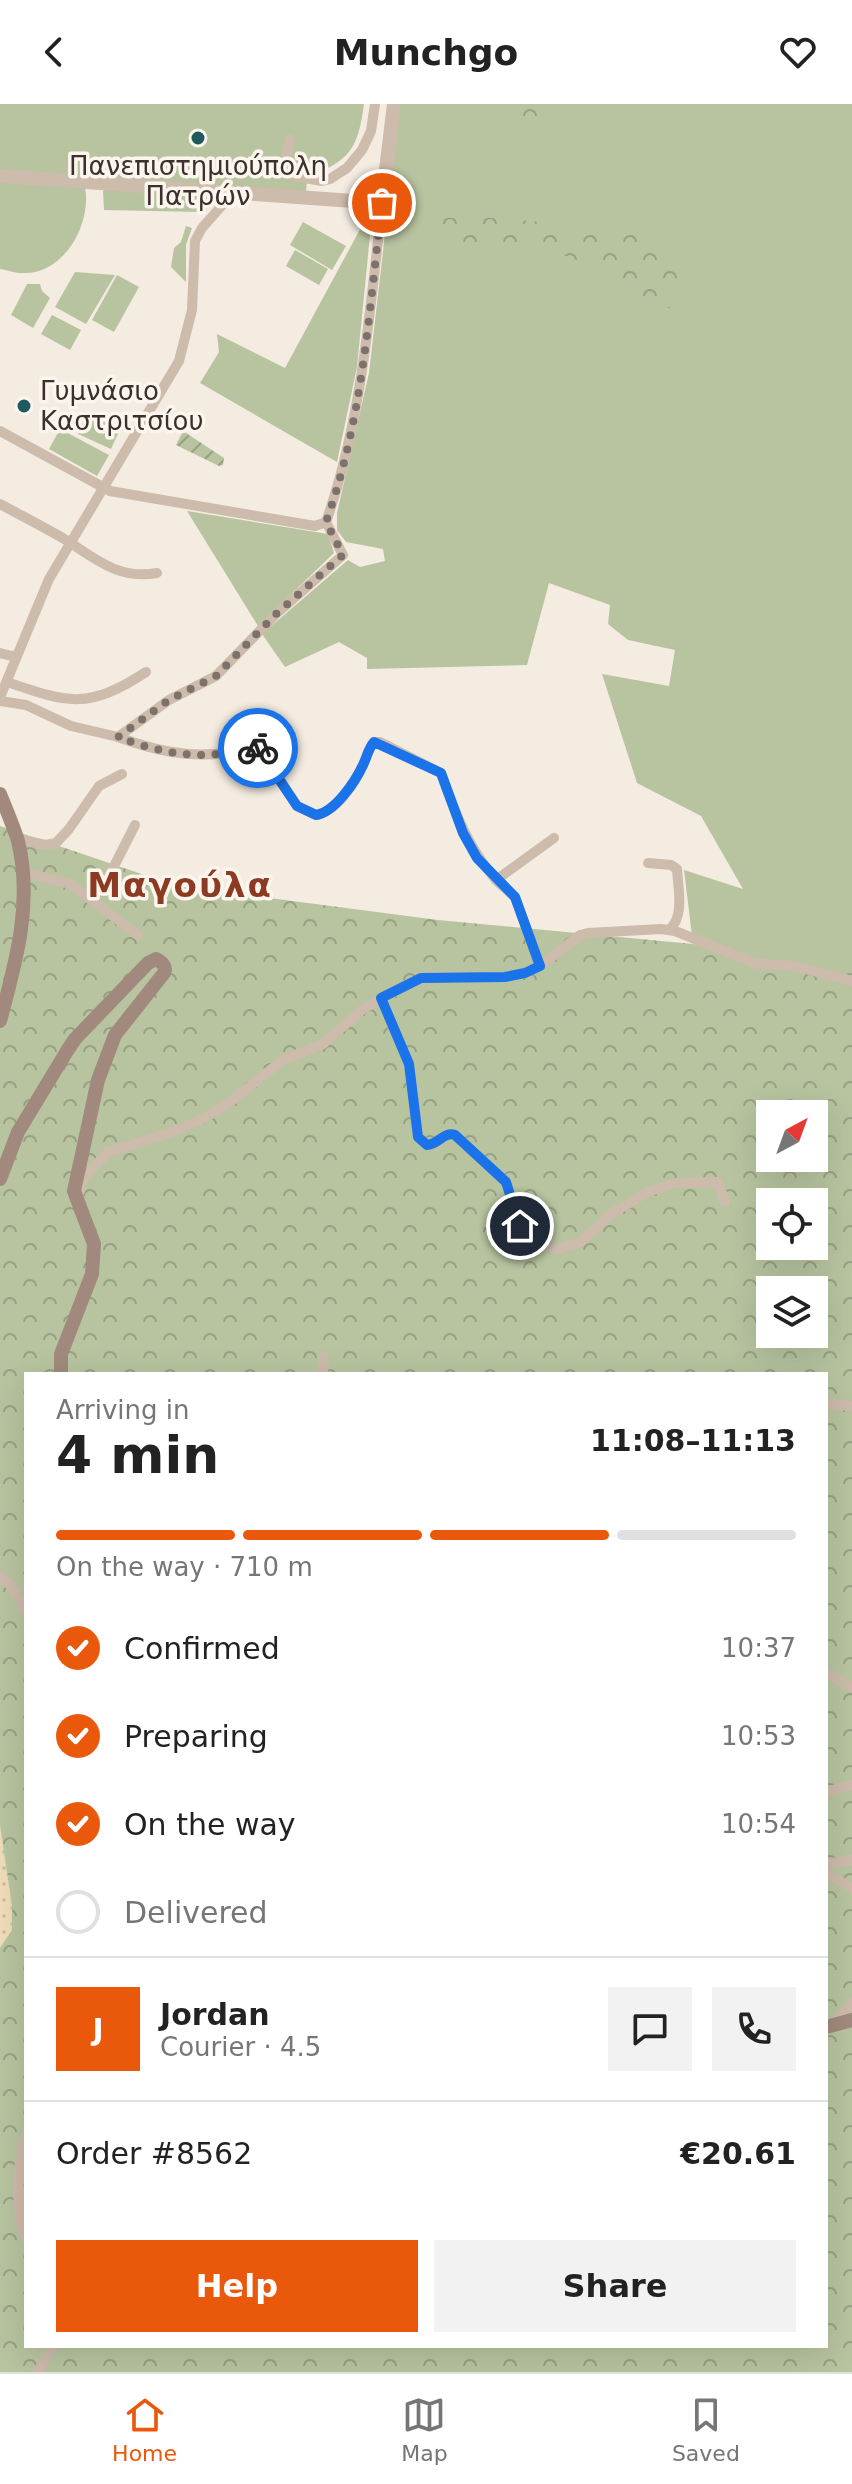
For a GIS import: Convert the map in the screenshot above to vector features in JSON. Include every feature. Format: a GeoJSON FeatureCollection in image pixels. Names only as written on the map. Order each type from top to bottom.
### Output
{"type":"FeatureCollection","features":[{"type":"Feature","properties":{"kind":"main road"},"geometry":{"type":"LineString","coordinates":[[0,794],[17,839],[23,904],[19,948],[0,1021]]}},
{"type":"Feature","properties":{"kind":"main road"},"geometry":{"type":"LineString","coordinates":[[0,1179],[18,1132],[75,1039],[148,963],[156,959],[164,966],[164,973],[115,1035],[98,1080],[76,1174],[74,1191],[94,1244],[94,1260],[92,1274],[61,1354],[61,1372]]}},
{"type":"Feature","properties":{"kind":"main road"},"geometry":{"type":"LineString","coordinates":[[830,2026],[852,2020]]}},
{"type":"Feature","properties":{"kind":"street"},"geometry":{"type":"LineString","coordinates":[[290,139],[286,158],[287,170],[293,176],[322,181],[330,179],[347,168],[365,146],[375,104]]}},
{"type":"Feature","properties":{"kind":"street"},"geometry":{"type":"LineString","coordinates":[[118,737],[169,700],[216,676],[276,614],[343,555],[326,522],[364,370],[394,104]]}},
{"type":"Feature","properties":{"kind":"street"},"geometry":{"type":"LineString","coordinates":[[0,176],[382,203]]}},
{"type":"Feature","properties":{"kind":"street"},"geometry":{"type":"LineString","coordinates":[[233,193],[202,228],[195,241],[192,310],[179,361],[44,590],[0,699],[26,705],[71,726],[155,750],[184,754],[226,753],[256,747],[297,806],[316,815],[330,809],[362,768],[371,746],[374,742],[380,742],[441,773],[463,833],[477,858],[515,897],[540,966]]}},
{"type":"Feature","properties":{"kind":"street"},"geometry":{"type":"LineString","coordinates":[[0,431],[103,488],[315,526],[326,522]]}},
{"type":"Feature","properties":{"kind":"street"},"geometry":{"type":"LineString","coordinates":[[0,504],[115,571],[157,573]]}},
{"type":"Feature","properties":{"kind":"street"},"geometry":{"type":"LineString","coordinates":[[0,653],[16,657]]}},
{"type":"Feature","properties":{"kind":"street"},"geometry":{"type":"LineString","coordinates":[[7,682],[54,699],[79,701],[126,686],[146,672]]}},
{"type":"Feature","properties":{"kind":"street"},"geometry":{"type":"LineString","coordinates":[[17,839],[48,845],[56,843],[99,786],[122,774]]}},
{"type":"Feature","properties":{"kind":"street"},"geometry":{"type":"LineString","coordinates":[[92,901],[108,878],[135,825]]}},
{"type":"Feature","properties":{"kind":"street"},"geometry":{"type":"LineString","coordinates":[[496,880],[554,838]]}},
{"type":"Feature","properties":{"kind":"street"},"geometry":{"type":"LineString","coordinates":[[648,863],[671,865],[677,869],[679,916],[676,925],[669,930]]}},
{"type":"Feature","properties":{"kind":"street"},"geometry":{"type":"LineString","coordinates":[[22,872],[70,884],[138,935]]}},
{"type":"Feature","properties":{"kind":"street"},"geometry":{"type":"LineString","coordinates":[[77,1201],[83,1179],[108,1152],[169,1133],[220,1110],[283,1060],[323,1044],[358,1013],[421,978],[505,977],[540,966],[580,935],[669,930],[757,964],[794,966],[852,981]]}},
{"type":"Feature","properties":{"kind":"street"},"geometry":{"type":"LineString","coordinates":[[381,998],[409,1064],[418,1137],[431,1145],[446,1135],[455,1135],[506,1182],[520,1226],[545,1247],[558,1249],[581,1242],[611,1214],[648,1192],[675,1183],[718,1182],[725,1202]]}},
{"type":"Feature","properties":{"kind":"street"},"geometry":{"type":"LineString","coordinates":[[323,1372],[324,1357]]}},
{"type":"Feature","properties":{"kind":"street"},"geometry":{"type":"LineString","coordinates":[[828,1404],[852,1406]]}},
{"type":"Feature","properties":{"kind":"street"},"geometry":{"type":"LineString","coordinates":[[0,1576],[11,1586],[24,1608]]}},
{"type":"Feature","properties":{"kind":"street"},"geometry":{"type":"LineString","coordinates":[[828,1674],[852,1687]]}},
{"type":"Feature","properties":{"kind":"street"},"geometry":{"type":"LineString","coordinates":[[828,1791],[852,1785]]}},
{"type":"Feature","properties":{"kind":"street"},"geometry":{"type":"LineString","coordinates":[[828,1864],[852,1860]]}},
{"type":"Feature","properties":{"kind":"street"},"geometry":{"type":"LineString","coordinates":[[828,1874],[852,1888]]}},
{"type":"Feature","properties":{"kind":"street"},"geometry":{"type":"LineString","coordinates":[[830,2026],[852,2004]]}},
{"type":"Feature","properties":{"kind":"street"},"geometry":{"type":"LineString","coordinates":[[24,2140],[21,2148],[19,2225],[24,2236]]}},
{"type":"Feature","properties":{"kind":"street"},"geometry":{"type":"LineString","coordinates":[[37,2372],[52,2348]]}},
{"type":"Feature","properties":{"kind":"green space","name":"Πανεπιστημιούπολη Πατρών"},"geometry":{"type":"Polygon","coordinates":[[[0,104],[364,104],[355,143],[342,159],[307,177],[306,193],[0,171],[0,104]]]}},
{"type":"Feature","properties":{"kind":"green space"},"geometry":{"type":"Polygon","coordinates":[[[400,104],[852,104],[852,969],[815,1029],[817,1100],[756,1100],[756,1155],[733,1077],[808,969],[693,944],[684,870],[743,889],[701,816],[637,783],[602,674],[669,686],[675,650],[628,640],[608,624],[610,605],[549,583],[527,665],[367,669],[367,658],[339,642],[285,667],[262,634],[348,560],[360,567],[385,561],[383,549],[346,542],[337,530],[337,513],[369,373],[400,104]]]}},
{"type":"Feature","properties":{"kind":"green space"},"geometry":{"type":"Polygon","coordinates":[[[511,104],[568,104],[549,120],[537,122],[514,114],[511,104]]]}},
{"type":"Feature","properties":{"kind":"green space"},"geometry":{"type":"Polygon","coordinates":[[[0,181],[85,187],[86,201],[80,230],[73,244],[52,265],[25,273],[0,269],[0,181]]]}},
{"type":"Feature","properties":{"kind":"green space"},"geometry":{"type":"Polygon","coordinates":[[[107,188],[215,197],[213,205],[202,212],[104,210],[103,191],[107,188]]]}},
{"type":"Feature","properties":{"kind":"green space"},"geometry":{"type":"Polygon","coordinates":[[[477,217],[612,230],[661,241],[678,256],[681,270],[670,308],[658,308],[571,257],[515,246],[467,245],[443,235],[440,218],[477,217]]]}},
{"type":"Feature","properties":{"kind":"green space"},"geometry":{"type":"Polygon","coordinates":[[[303,222],[346,246],[332,270],[290,245],[303,222]]]}},
{"type":"Feature","properties":{"kind":"green space"},"geometry":{"type":"Polygon","coordinates":[[[364,222],[371,225],[357,367],[337,462],[200,383],[219,352],[217,334],[285,368],[364,222]]]}},
{"type":"Feature","properties":{"kind":"green space"},"geometry":{"type":"Polygon","coordinates":[[[186,226],[192,228],[186,245],[186,282],[171,267],[174,248],[181,242],[186,226]]]}},
{"type":"Feature","properties":{"kind":"green space"},"geometry":{"type":"Polygon","coordinates":[[[295,250],[328,269],[319,285],[286,266],[295,250]]]}},
{"type":"Feature","properties":{"kind":"green space"},"geometry":{"type":"Polygon","coordinates":[[[75,272],[115,275],[86,324],[55,307],[75,272]]]}},
{"type":"Feature","properties":{"kind":"green space"},"geometry":{"type":"Polygon","coordinates":[[[117,275],[139,287],[114,332],[92,320],[117,275]]]}},
{"type":"Feature","properties":{"kind":"green space"},"geometry":{"type":"Polygon","coordinates":[[[27,284],[40,284],[42,291],[50,298],[33,328],[11,315],[27,284]]]}},
{"type":"Feature","properties":{"kind":"green space"},"geometry":{"type":"Polygon","coordinates":[[[52,315],[81,330],[70,350],[41,334],[52,315]]]}},
{"type":"Feature","properties":{"kind":"green space"},"geometry":{"type":"Polygon","coordinates":[[[86,414],[120,429],[111,449],[78,434],[86,414]]]}},
{"type":"Feature","properties":{"kind":"green space"},"geometry":{"type":"Polygon","coordinates":[[[60,429],[109,455],[97,476],[49,449],[60,429]]]}},
{"type":"Feature","properties":{"kind":"green space"},"geometry":{"type":"Polygon","coordinates":[[[183,431],[224,458],[223,465],[219,466],[176,445],[183,431]]]}},
{"type":"Feature","properties":{"kind":"green space"},"geometry":{"type":"Polygon","coordinates":[[[187,511],[328,534],[334,553],[258,626],[187,511]]]}},
{"type":"Feature","properties":{"kind":"green space"},"geometry":{"type":"Polygon","coordinates":[[[0,826],[177,886],[438,920],[693,944],[808,969],[852,963],[852,2372],[0,2372],[0,826]]]}},
{"type":"Feature","properties":{"kind":"green space"},"geometry":{"type":"Polygon","coordinates":[[[761,1172],[820,1172],[820,1188],[766,1188],[761,1172]]]}},
{"type":"Feature","properties":{"kind":"green space"},"geometry":{"type":"Polygon","coordinates":[[[816,1260],[822,1260],[823,1276],[782,1276],[816,1266],[816,1260]]]}},
{"type":"Feature","properties":{"kind":"green space"},"geometry":{"type":"Polygon","coordinates":[[[756,1284],[756,1348],[825,1348],[826,1372],[457,1372],[756,1284]]]}},
{"type":"Feature","properties":{"kind":"sand"},"geometry":{"type":"Polygon","coordinates":[[[0,1825],[12,1906],[12,1930],[0,1948],[0,1825]]]}},
{"type":"Feature","properties":{"kind":"way so far"},"geometry":{"type":"LineString","coordinates":[[258,748],[184,754],[155,750],[118,737],[169,700],[216,676],[276,614],[343,555],[326,522],[364,370],[382,203]]}},
{"type":"Feature","properties":{"kind":"place","name":"Πανεπιστημιούπολη Πατρών"},"geometry":{"type":"Point","coordinates":[198,138]}},
{"type":"Feature","properties":{"kind":"place","name":"Γυμνάσιο Καστριτσίου"},"geometry":{"type":"Point","coordinates":[24,406]}},
{"type":"Feature","properties":{"kind":"district","name":"Μαγούλα"},"geometry":{"type":"Point","coordinates":[180,885]}},
{"type":"Feature","properties":{"kind":"route"},"geometry":{"type":"LineString","coordinates":[[258,748],[297,806],[306,813],[316,815],[324,814],[341,798],[362,768],[374,742],[380,742],[441,773],[463,833],[477,858],[515,897],[540,966],[505,977],[421,978],[381,998],[409,1064],[418,1137],[431,1145],[446,1135],[455,1135],[506,1182],[520,1226]]}}]}
